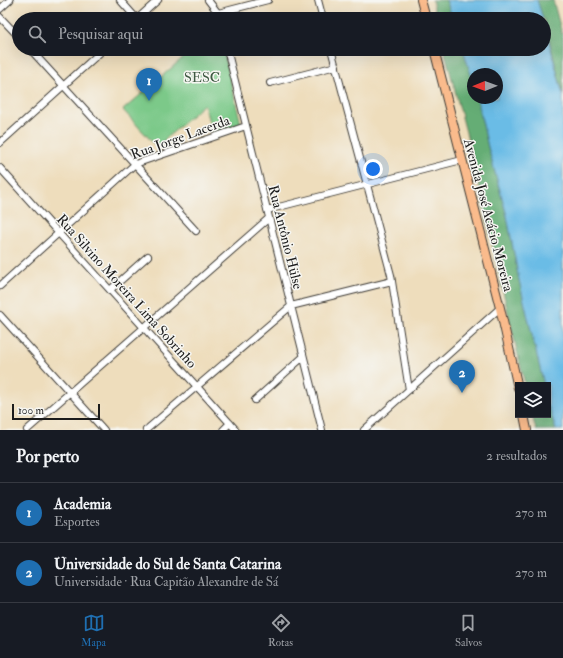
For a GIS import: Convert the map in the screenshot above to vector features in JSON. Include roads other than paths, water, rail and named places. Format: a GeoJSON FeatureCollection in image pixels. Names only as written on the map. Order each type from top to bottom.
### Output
{"type":"FeatureCollection","features":[{"type":"Feature","properties":{"kind":"main road"},"geometry":{"type":"LineString","coordinates":[[421,0],[424,12]]}},
{"type":"Feature","properties":{"kind":"main road","name":"Avenida José Acácio Moreira"},"geometry":{"type":"LineString","coordinates":[[436,56],[500,308],[517,382]]}},
{"type":"Feature","properties":{"kind":"main road"},"geometry":{"type":"LineString","coordinates":[[525,418],[527,430]]}},
{"type":"Feature","properties":{"kind":"street"},"geometry":{"type":"LineString","coordinates":[[0,9],[10,0]]}},
{"type":"Feature","properties":{"kind":"street"},"geometry":{"type":"LineString","coordinates":[[120,0],[131,12]]}},
{"type":"Feature","properties":{"kind":"street"},"geometry":{"type":"LineString","coordinates":[[145,12],[158,0]]}},
{"type":"Feature","properties":{"kind":"street"},"geometry":{"type":"LineString","coordinates":[[208,0],[216,12]]}},
{"type":"Feature","properties":{"kind":"street"},"geometry":{"type":"LineString","coordinates":[[231,12],[268,0]]}},
{"type":"Feature","properties":{"kind":"street"},"geometry":{"type":"LineString","coordinates":[[318,0],[321,12]]}},
{"type":"Feature","properties":{"kind":"street"},"geometry":{"type":"LineString","coordinates":[[0,17],[12,30]]}},
{"type":"Feature","properties":{"kind":"street"},"geometry":{"type":"LineString","coordinates":[[36,56],[196,231]]}},
{"type":"Feature","properties":{"kind":"street"},"geometry":{"type":"LineString","coordinates":[[0,143],[96,56]]}},
{"type":"Feature","properties":{"kind":"street","name":"Rua Antônio Hülse"},"geometry":{"type":"LineString","coordinates":[[229,56],[322,430]]}},
{"type":"Feature","properties":{"kind":"street"},"geometry":{"type":"LineString","coordinates":[[333,56],[392,281],[409,390]]}},
{"type":"Feature","properties":{"kind":"street"},"geometry":{"type":"LineString","coordinates":[[270,83],[336,66]]}},
{"type":"Feature","properties":{"kind":"street","name":"Rua Jorge Lacerda"},"geometry":{"type":"LineString","coordinates":[[0,286],[135,164],[246,126]]}},
{"type":"Feature","properties":{"kind":"street"},"geometry":{"type":"LineString","coordinates":[[267,210],[462,160]]}},
{"type":"Feature","properties":{"kind":"street","name":"Rua Silvino Moreira Lima Sobrinho"},"geometry":{"type":"LineString","coordinates":[[0,168],[236,430]]}},
{"type":"Feature","properties":{"kind":"street"},"geometry":{"type":"LineString","coordinates":[[27,430],[269,218]]}},
{"type":"Feature","properties":{"kind":"street"},"geometry":{"type":"LineString","coordinates":[[110,290],[148,256]]}},
{"type":"Feature","properties":{"kind":"street"},"geometry":{"type":"LineString","coordinates":[[146,430],[290,306],[392,281]]}},
{"type":"Feature","properties":{"kind":"street"},"geometry":{"type":"LineString","coordinates":[[364,430],[500,308]]}},
{"type":"Feature","properties":{"kind":"street"},"geometry":{"type":"LineString","coordinates":[[0,315],[104,430]]}},
{"type":"Feature","properties":{"kind":"street"},"geometry":{"type":"LineString","coordinates":[[255,400],[303,357]]}},
{"type":"Feature","properties":{"kind":"street"},"geometry":{"type":"LineString","coordinates":[[223,430],[230,423]]}},
{"type":"Feature","properties":{"kind":"water"},"geometry":{"type":"Polygon","coordinates":[[[446,0],[537,0],[541,12],[450,12],[446,0]]]}},
{"type":"Feature","properties":{"kind":"water"},"geometry":{"type":"Polygon","coordinates":[[[551,50],[563,95],[563,430],[556,430],[551,414],[551,382],[543,382],[519,280],[507,216],[488,147],[478,104],[503,104],[503,68],[469,68],[465,56],[551,56],[551,50]]]}},
{"type":"Feature","properties":{"kind":"place","name":"Academia"},"geometry":{"type":"Point","coordinates":[149,101]}},
{"type":"Feature","properties":{"kind":"place","name":"Universidade do Sul de Santa Catarina"},"geometry":{"type":"Point","coordinates":[462,393]}},
{"type":"Feature","properties":{"kind":"park label","name":"SESC"},"geometry":{"type":"Point","coordinates":[202,77]}}]}
